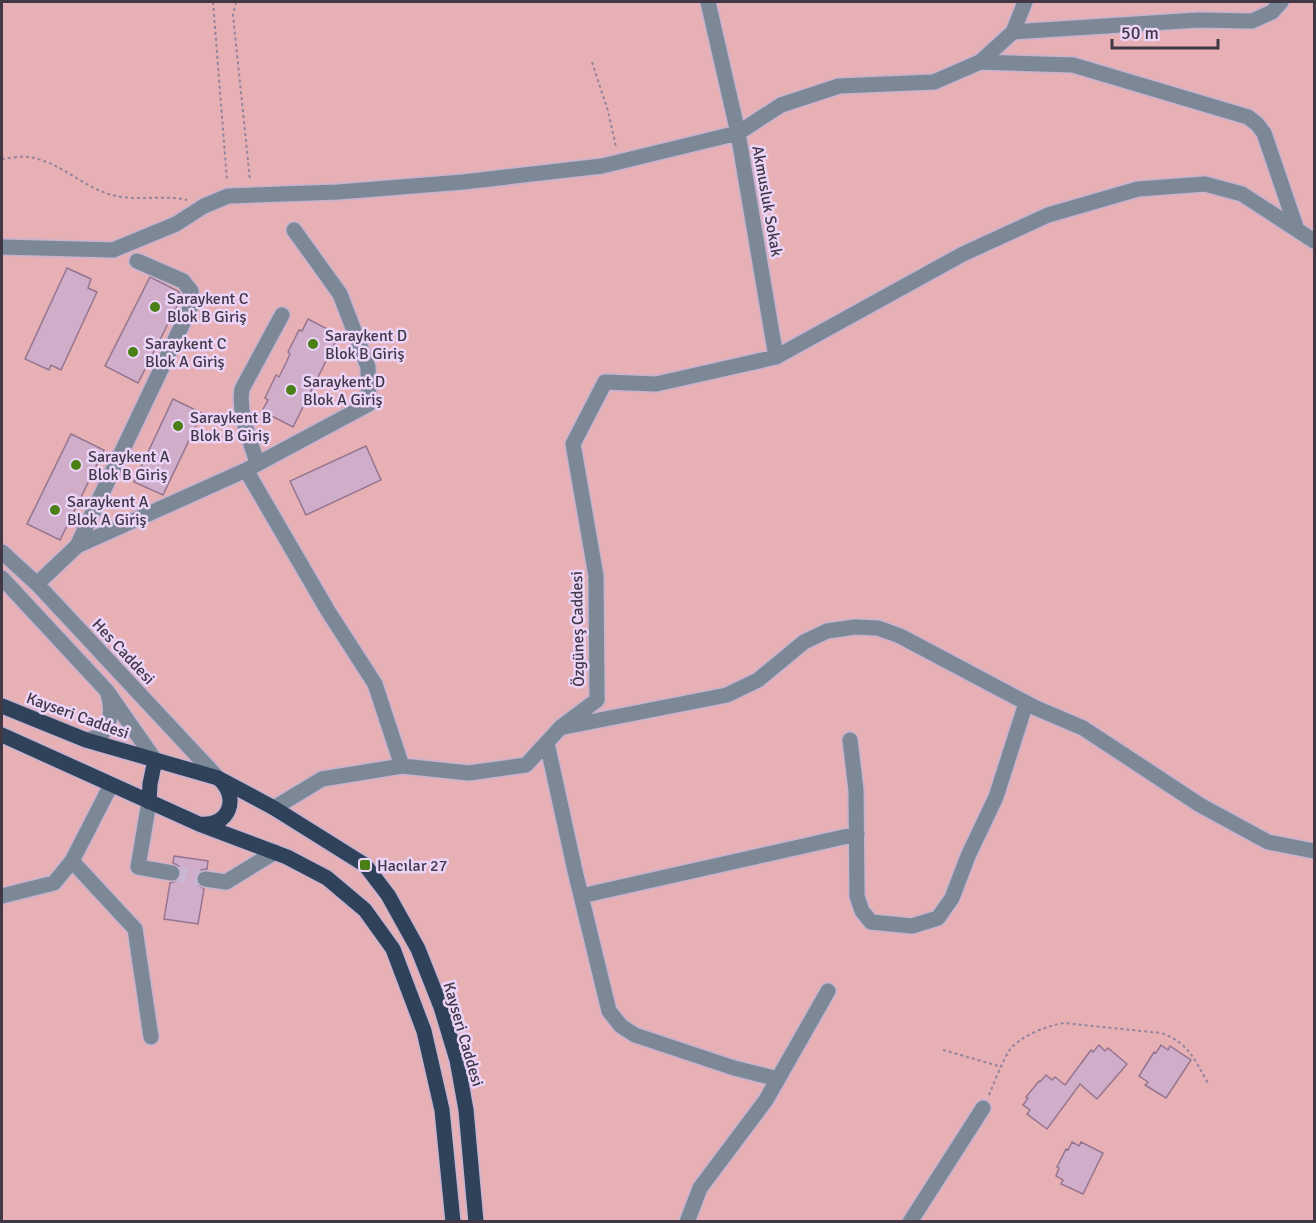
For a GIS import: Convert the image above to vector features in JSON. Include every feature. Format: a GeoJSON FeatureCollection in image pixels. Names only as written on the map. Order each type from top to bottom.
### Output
{"type":"FeatureCollection","features":[{"type":"Feature","properties":{"kind":"main road","name":"Kayseri Caddesi"},"geometry":{"type":"LineString","coordinates":[[2,706],[86,740],[215,777],[274,808],[365,865],[388,896],[418,949],[441,1007],[457,1060],[466,1110],[476,1221]]}},
{"type":"Feature","properties":{"kind":"main road"},"geometry":{"type":"LineString","coordinates":[[2,735],[195,823],[275,852],[327,878],[365,910],[393,949],[424,1031],[442,1110],[453,1221]]}},
{"type":"Feature","properties":{"kind":"main road"},"geometry":{"type":"LineString","coordinates":[[149,802],[155,760]]}},
{"type":"Feature","properties":{"kind":"main road"},"geometry":{"type":"LineString","coordinates":[[195,823],[213,824],[220,821],[228,810],[230,803],[228,789],[215,777]]}},
{"type":"Feature","properties":{"kind":"street"},"geometry":{"type":"LineString","coordinates":[[2,247],[113,250],[176,224],[204,206],[228,195],[339,192],[463,182],[602,166],[738,133],[708,2]]}},
{"type":"Feature","properties":{"kind":"street","name":"Akmusluk Sokak"},"geometry":{"type":"LineString","coordinates":[[776,357],[738,133],[781,105],[839,86],[934,82],[980,63],[1013,32],[1025,2]]}},
{"type":"Feature","properties":{"kind":"street"},"geometry":{"type":"LineString","coordinates":[[1013,32],[1198,20],[1252,21],[1272,12],[1281,2]]}},
{"type":"Feature","properties":{"kind":"street"},"geometry":{"type":"LineString","coordinates":[[980,63],[1073,66],[1248,117],[1264,133],[1297,230]]}},
{"type":"Feature","properties":{"kind":"street"},"geometry":{"type":"LineString","coordinates":[[776,357],[963,254],[1048,215],[1138,189],[1205,183],[1242,194],[1314,241]]}},
{"type":"Feature","properties":{"kind":"street"},"geometry":{"type":"LineString","coordinates":[[37,584],[77,546],[251,466],[369,404],[369,367],[340,294],[294,230]]}},
{"type":"Feature","properties":{"kind":"street"},"geometry":{"type":"LineString","coordinates":[[77,546],[192,304],[191,291],[183,282],[137,261]]}},
{"type":"Feature","properties":{"kind":"street"},"geometry":{"type":"LineString","coordinates":[[282,315],[242,389],[240,401],[251,466],[328,611],[375,684],[402,766]]}},
{"type":"Feature","properties":{"kind":"street","name":"Özgüneş Caddesi"},"geometry":{"type":"LineString","coordinates":[[274,808],[322,779],[402,766],[469,774],[526,765],[561,727],[597,700],[597,576],[573,444],[605,382],[656,384],[776,357]]}},
{"type":"Feature","properties":{"kind":"street","name":"Hes Caddesi"},"geometry":{"type":"LineString","coordinates":[[2,552],[37,584],[215,777]]}},
{"type":"Feature","properties":{"kind":"street"},"geometry":{"type":"LineString","coordinates":[[2,578],[107,691],[155,760]]}},
{"type":"Feature","properties":{"kind":"street"},"geometry":{"type":"LineString","coordinates":[[561,727],[728,695],[758,680],[804,642],[827,631],[855,627],[878,628],[900,636],[1026,703],[1083,728],[1200,805],[1268,842],[1314,852]]}},
{"type":"Feature","properties":{"kind":"street"},"geometry":{"type":"LineString","coordinates":[[86,740],[99,736],[108,724],[111,703],[107,691]]}},
{"type":"Feature","properties":{"kind":"street"},"geometry":{"type":"LineString","coordinates":[[850,740],[856,790],[858,897],[862,911],[871,922],[912,926],[938,918],[952,898],[968,856],[996,798],[1026,703]]}},
{"type":"Feature","properties":{"kind":"street"},"geometry":{"type":"LineString","coordinates":[[547,743],[609,1011],[621,1026],[635,1035],[734,1068],[778,1079]]}},
{"type":"Feature","properties":{"kind":"street"},"geometry":{"type":"LineString","coordinates":[[2,896],[54,883],[72,861],[111,785]]}},
{"type":"Feature","properties":{"kind":"street"},"geometry":{"type":"LineString","coordinates":[[149,802],[138,867],[172,873]]}},
{"type":"Feature","properties":{"kind":"street"},"geometry":{"type":"LineString","coordinates":[[581,896],[857,834]]}},
{"type":"Feature","properties":{"kind":"street"},"geometry":{"type":"LineString","coordinates":[[205,879],[226,882],[275,852]]}},
{"type":"Feature","properties":{"kind":"street"},"geometry":{"type":"LineString","coordinates":[[72,861],[135,929],[151,1037]]}},
{"type":"Feature","properties":{"kind":"street"},"geometry":{"type":"LineString","coordinates":[[687,1221],[700,1188],[766,1100],[828,991]]}},
{"type":"Feature","properties":{"kind":"street"},"geometry":{"type":"LineString","coordinates":[[910,1221],[983,1108]]}},
{"type":"Feature","properties":{"kind":"path"},"geometry":{"type":"LineString","coordinates":[[213,2],[228,195]]}},
{"type":"Feature","properties":{"kind":"path"},"geometry":{"type":"LineString","coordinates":[[236,2],[233,15],[252,195]]}},
{"type":"Feature","properties":{"kind":"path"},"geometry":{"type":"LineString","coordinates":[[592,62],[608,111],[619,162]]}},
{"type":"Feature","properties":{"kind":"path"},"geometry":{"type":"LineString","coordinates":[[2,159],[28,156],[46,161],[82,182],[121,197],[184,199],[204,206]]}},
{"type":"Feature","properties":{"kind":"path"},"geometry":{"type":"LineString","coordinates":[[983,1108],[1010,1049],[1036,1031],[1049,1025],[1064,1023],[1161,1034],[1175,1038],[1187,1048],[1208,1083]]}},
{"type":"Feature","properties":{"kind":"path"},"geometry":{"type":"LineString","coordinates":[[943,1050],[1002,1067]]}},
{"type":"Feature","properties":{"kind":"shaded area"},"geometry":{"type":"Polygon","coordinates":[[[2,2],[1314,2],[1314,1221],[2,1222],[2,2]]]}},
{"type":"Feature","properties":{"kind":"building"},"geometry":{"type":"Polygon","coordinates":[[[67,268],[91,279],[88,288],[97,292],[61,370],[51,365],[49,370],[25,359],[67,268]]]}},
{"type":"Feature","properties":{"kind":"building"},"geometry":{"type":"Polygon","coordinates":[[[150,277],[178,291],[182,296],[138,383],[105,366],[150,277]]]}},
{"type":"Feature","properties":{"kind":"building"},"geometry":{"type":"Polygon","coordinates":[[[308,319],[339,335],[293,427],[262,411],[268,400],[265,398],[276,375],[279,377],[299,330],[302,331],[308,319]]]}},
{"type":"Feature","properties":{"kind":"building"},"geometry":{"type":"Polygon","coordinates":[[[173,399],[202,413],[163,495],[134,482],[173,399]]]}},
{"type":"Feature","properties":{"kind":"building"},"geometry":{"type":"Polygon","coordinates":[[[71,434],[104,450],[60,540],[27,524],[71,434]]]}},
{"type":"Feature","properties":{"kind":"building"},"geometry":{"type":"Polygon","coordinates":[[[366,446],[381,480],[306,515],[290,481],[366,446]]]}},
{"type":"Feature","properties":{"kind":"building"},"geometry":{"type":"Polygon","coordinates":[[[174,856],[208,861],[207,869],[201,870],[196,877],[196,883],[204,889],[198,924],[164,919],[170,883],[179,880],[182,874],[179,866],[173,863],[174,856]]]}},
{"type":"Feature","properties":{"kind":"building"},"geometry":{"type":"Polygon","coordinates":[[[1099,1045],[1105,1051],[1108,1048],[1127,1064],[1097,1099],[1080,1084],[1047,1129],[1027,1114],[1030,1110],[1023,1105],[1028,1098],[1026,1097],[1039,1081],[1046,1075],[1052,1080],[1055,1077],[1065,1085],[1091,1050],[1093,1052],[1099,1045]]]}},
{"type":"Feature","properties":{"kind":"building"},"geometry":{"type":"Polygon","coordinates":[[[1161,1045],[1168,1050],[1170,1046],[1191,1060],[1166,1098],[1145,1085],[1148,1082],[1139,1076],[1161,1045]]]}},
{"type":"Feature","properties":{"kind":"building"},"geometry":{"type":"Polygon","coordinates":[[[1072,1142],[1079,1146],[1081,1142],[1103,1153],[1083,1194],[1061,1184],[1063,1180],[1056,1176],[1059,1168],[1057,1167],[1072,1142]]]}},
{"type":"Feature","properties":{"kind":"tunnel"},"geometry":{"type":"LineString","coordinates":[[172,873],[205,879]]}},
{"type":"Feature","properties":{"kind":"place","name":"Saraykent C Blok B Giriş"},"geometry":{"type":"Point","coordinates":[155,307]}},
{"type":"Feature","properties":{"kind":"place","name":"Saraykent D Blok B Giriş"},"geometry":{"type":"Point","coordinates":[313,344]}},
{"type":"Feature","properties":{"kind":"place","name":"Saraykent C Blok A Giriş"},"geometry":{"type":"Point","coordinates":[133,352]}},
{"type":"Feature","properties":{"kind":"place","name":"Saraykent D Blok A Giriş"},"geometry":{"type":"Point","coordinates":[291,390]}},
{"type":"Feature","properties":{"kind":"place","name":"Saraykent B Blok B Giriş"},"geometry":{"type":"Point","coordinates":[178,426]}},
{"type":"Feature","properties":{"kind":"place","name":"Saraykent A Blok B Giriş"},"geometry":{"type":"Point","coordinates":[76,465]}},
{"type":"Feature","properties":{"kind":"place","name":"Saraykent A Blok A Giriş"},"geometry":{"type":"Point","coordinates":[55,510]}},
{"type":"Feature","properties":{"kind":"place","name":"Hacılar 27"},"geometry":{"type":"Point","coordinates":[365,865]}}]}
